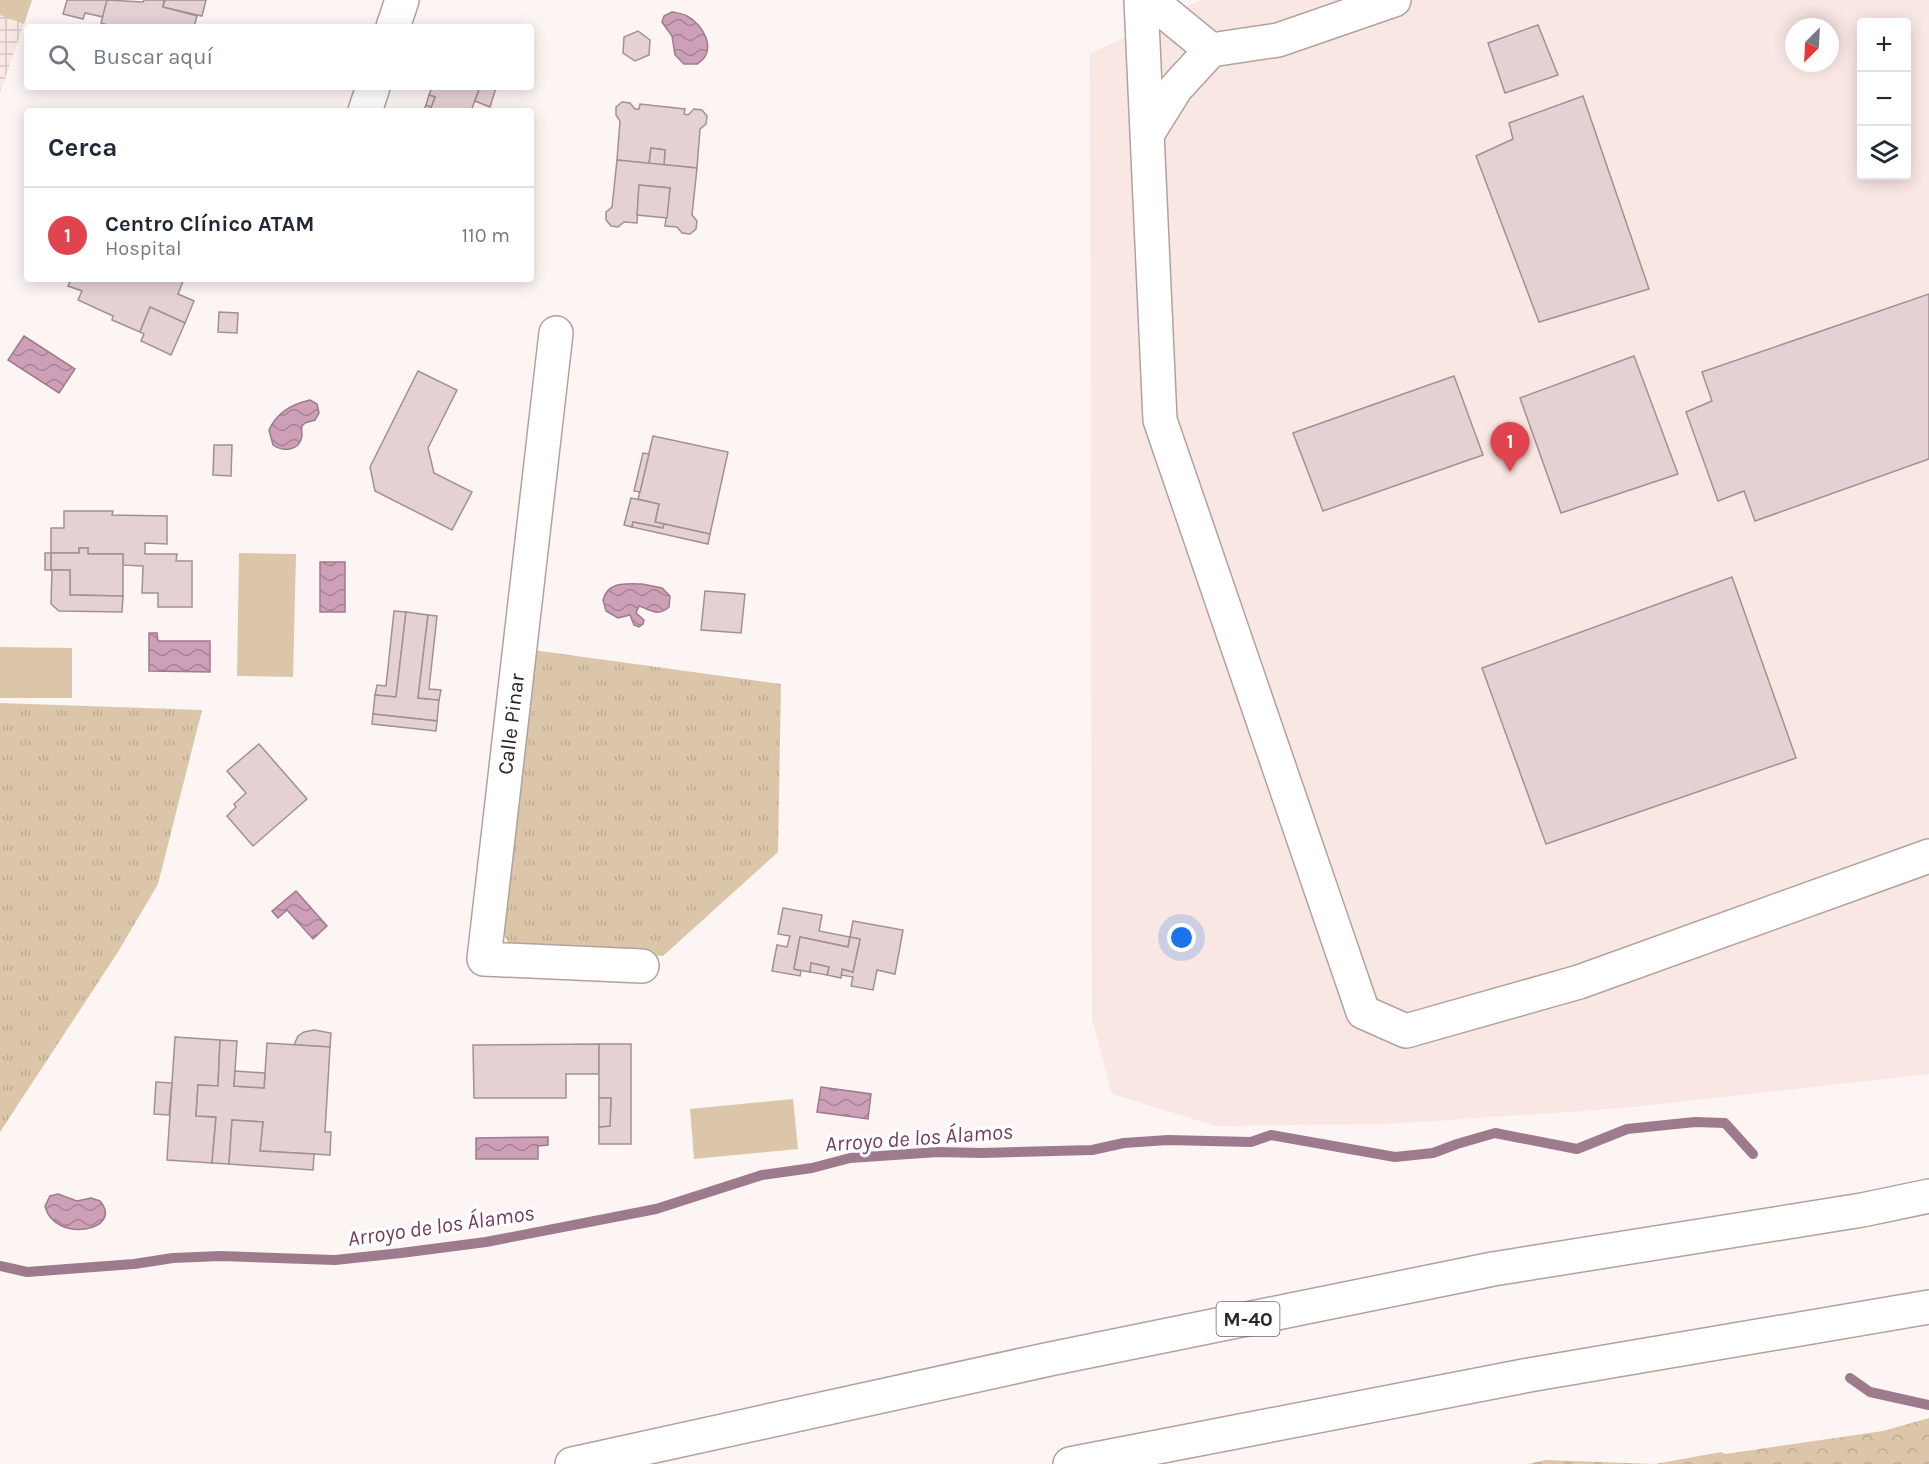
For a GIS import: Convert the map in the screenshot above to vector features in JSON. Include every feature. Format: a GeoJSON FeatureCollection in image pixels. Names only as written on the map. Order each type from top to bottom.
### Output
{"type":"FeatureCollection","features":[{"type":"Feature","properties":{"kind":"main road"},"geometry":{"type":"LineString","coordinates":[[394,24],[402,0]]}},
{"type":"Feature","properties":{"kind":"main road"},"geometry":{"type":"LineString","coordinates":[[1141,0],[1161,420],[1363,1012],[1406,1031],[1579,982],[1929,856]]}},
{"type":"Feature","properties":{"kind":"main road"},"geometry":{"type":"LineString","coordinates":[[1149,0],[1211,50]]}},
{"type":"Feature","properties":{"kind":"main road"},"geometry":{"type":"LineString","coordinates":[[1148,133],[1176,88],[1211,50],[1278,40],[1394,0]]}},
{"type":"Feature","properties":{"kind":"main road"},"geometry":{"type":"LineString","coordinates":[[366,108],[372,90]]}},
{"type":"Feature","properties":{"kind":"main road","name":"Calle Pinar"},"geometry":{"type":"LineString","coordinates":[[556,333],[484,959],[642,966]]}},
{"type":"Feature","properties":{"kind":"main road","name":"M-40"},"geometry":{"type":"LineString","coordinates":[[572,1464],[1050,1359],[1482,1272],[1862,1210],[1929,1196]]}},
{"type":"Feature","properties":{"kind":"main road"},"geometry":{"type":"LineString","coordinates":[[1070,1464],[1528,1375],[1929,1307]]}},
{"type":"Feature","properties":{"kind":"shaded area"},"geometry":{"type":"Polygon","coordinates":[[[0,0],[32,0],[0,93],[0,0]]]}},
{"type":"Feature","properties":{"kind":"shaded area"},"geometry":{"type":"Polygon","coordinates":[[[1201,0],[1929,0],[1929,1074],[1613,1109],[1386,1124],[1216,1126],[1112,1094],[1092,1019],[1090,54],[1201,0]]]}},
{"type":"Feature","properties":{"kind":"green space"},"geometry":{"type":"Polygon","coordinates":[[[0,0],[32,0],[24,24],[0,15],[0,0]]]}},
{"type":"Feature","properties":{"kind":"green space"},"geometry":{"type":"Polygon","coordinates":[[[239,553],[296,554],[293,677],[237,676],[239,553]]]}},
{"type":"Feature","properties":{"kind":"green space"},"geometry":{"type":"Polygon","coordinates":[[[0,647],[72,648],[72,698],[0,698],[0,647]]]}},
{"type":"Feature","properties":{"kind":"green space"},"geometry":{"type":"Polygon","coordinates":[[[533,650],[781,684],[778,852],[663,956],[519,950],[509,944],[502,932],[533,650]]]}},
{"type":"Feature","properties":{"kind":"green space"},"geometry":{"type":"Polygon","coordinates":[[[0,703],[202,710],[158,884],[118,952],[0,1132],[0,703]]]}},
{"type":"Feature","properties":{"kind":"green space"},"geometry":{"type":"Polygon","coordinates":[[[793,1099],[798,1149],[694,1159],[690,1109],[793,1099]]]}},
{"type":"Feature","properties":{"kind":"green space"},"geometry":{"type":"Polygon","coordinates":[[[1929,1418],[1929,1464],[1655,1464],[1721,1452],[1725,1454],[1883,1431],[1929,1418]]]}},
{"type":"Feature","properties":{"kind":"green space"},"geometry":{"type":"Polygon","coordinates":[[[1546,1460],[1655,1464],[1528,1464],[1546,1460]]]}},
{"type":"Feature","properties":{"kind":"water"},"geometry":{"type":"Polygon","coordinates":[[[672,12],[693,20],[699,25],[706,38],[707,52],[697,64],[684,64],[675,55],[672,36],[662,22],[664,16],[672,12]]]}},
{"type":"Feature","properties":{"kind":"water"},"geometry":{"type":"Polygon","coordinates":[[[24,336],[75,369],[59,393],[8,360],[24,336]]]}},
{"type":"Feature","properties":{"kind":"water"},"geometry":{"type":"Polygon","coordinates":[[[310,400],[317,404],[319,413],[315,420],[302,426],[301,441],[298,445],[290,449],[281,449],[273,445],[269,430],[276,418],[291,407],[310,400]]]}},
{"type":"Feature","properties":{"kind":"water"},"geometry":{"type":"Polygon","coordinates":[[[320,562],[345,562],[345,612],[320,612],[320,562]]]}},
{"type":"Feature","properties":{"kind":"water"},"geometry":{"type":"Polygon","coordinates":[[[642,584],[662,588],[670,596],[669,607],[658,612],[639,606],[636,613],[644,620],[639,627],[634,625],[630,615],[618,618],[606,611],[603,600],[609,589],[618,585],[642,584]]]}},
{"type":"Feature","properties":{"kind":"water"},"geometry":{"type":"Polygon","coordinates":[[[149,633],[157,633],[158,641],[210,641],[210,672],[149,671],[149,633]]]}},
{"type":"Feature","properties":{"kind":"water"},"geometry":{"type":"Polygon","coordinates":[[[296,891],[327,926],[313,939],[287,910],[278,918],[272,911],[296,891]]]}},
{"type":"Feature","properties":{"kind":"water"},"geometry":{"type":"Polygon","coordinates":[[[821,1087],[871,1094],[868,1119],[817,1112],[821,1087]]]}},
{"type":"Feature","properties":{"kind":"water"},"geometry":{"type":"Polygon","coordinates":[[[548,1137],[548,1145],[538,1146],[538,1159],[476,1159],[476,1138],[548,1137]]]}},
{"type":"Feature","properties":{"kind":"water"},"geometry":{"type":"Polygon","coordinates":[[[58,1194],[77,1201],[91,1198],[100,1201],[105,1211],[103,1220],[96,1226],[85,1229],[73,1229],[61,1225],[51,1218],[45,1206],[50,1196],[58,1194]]]}},
{"type":"Feature","properties":{"kind":"building"},"geometry":{"type":"Polygon","coordinates":[[[67,0],[107,0],[103,17],[85,13],[83,19],[63,14],[67,0]]]}},
{"type":"Feature","properties":{"kind":"building"},"geometry":{"type":"Polygon","coordinates":[[[107,0],[143,2],[144,0],[164,0],[163,7],[197,16],[195,24],[101,23],[107,0]]]}},
{"type":"Feature","properties":{"kind":"building"},"geometry":{"type":"Polygon","coordinates":[[[165,0],[206,0],[202,16],[163,7],[165,0]]]}},
{"type":"Feature","properties":{"kind":"building"},"geometry":{"type":"Polygon","coordinates":[[[1538,25],[1558,75],[1505,93],[1488,43],[1538,25]]]}},
{"type":"Feature","properties":{"kind":"building"},"geometry":{"type":"Polygon","coordinates":[[[638,31],[650,40],[649,55],[635,61],[623,53],[624,37],[638,31]]]}},
{"type":"Feature","properties":{"kind":"building"},"geometry":{"type":"Polygon","coordinates":[[[431,90],[479,90],[472,108],[424,108],[426,105],[431,107],[435,97],[429,95],[431,90]]]}},
{"type":"Feature","properties":{"kind":"building"},"geometry":{"type":"Polygon","coordinates":[[[479,90],[495,90],[490,107],[475,101],[479,90]]]}},
{"type":"Feature","properties":{"kind":"building"},"geometry":{"type":"Polygon","coordinates":[[[429,95],[435,97],[431,107],[426,105],[429,95]]]}},
{"type":"Feature","properties":{"kind":"building"},"geometry":{"type":"Polygon","coordinates":[[[1583,96],[1649,289],[1539,322],[1476,156],[1513,139],[1509,123],[1583,96]]]}},
{"type":"Feature","properties":{"kind":"building"},"geometry":{"type":"Polygon","coordinates":[[[622,102],[630,103],[635,109],[639,109],[640,104],[685,109],[684,114],[688,115],[694,109],[702,110],[707,116],[706,124],[700,129],[697,168],[664,165],[665,150],[651,148],[649,164],[617,160],[620,121],[616,115],[616,107],[622,102]]]}},
{"type":"Feature","properties":{"kind":"building"},"geometry":{"type":"Polygon","coordinates":[[[651,148],[665,150],[664,165],[649,164],[651,148]]]}},
{"type":"Feature","properties":{"kind":"building"},"geometry":{"type":"Polygon","coordinates":[[[617,160],[697,168],[692,215],[697,221],[696,229],[690,234],[682,233],[677,227],[665,226],[670,188],[639,185],[637,223],[624,222],[618,227],[611,226],[606,220],[606,212],[612,207],[617,160]]]}},
{"type":"Feature","properties":{"kind":"building"},"geometry":{"type":"Polygon","coordinates":[[[639,185],[670,188],[667,218],[637,215],[639,185]]]}},
{"type":"Feature","properties":{"kind":"building"},"geometry":{"type":"Polygon","coordinates":[[[70,282],[183,282],[178,294],[194,301],[185,323],[150,307],[140,332],[112,320],[113,316],[78,300],[82,291],[68,286],[70,282]]]}},
{"type":"Feature","properties":{"kind":"building"},"geometry":{"type":"Polygon","coordinates":[[[1929,294],[1929,459],[1755,521],[1744,491],[1718,501],[1686,412],[1712,401],[1702,372],[1929,294]]]}},
{"type":"Feature","properties":{"kind":"building"},"geometry":{"type":"Polygon","coordinates":[[[150,307],[185,323],[171,355],[141,341],[144,334],[140,332],[150,307]]]}},
{"type":"Feature","properties":{"kind":"building"},"geometry":{"type":"Polygon","coordinates":[[[219,312],[238,313],[237,333],[218,332],[219,312]]]}},
{"type":"Feature","properties":{"kind":"building"},"geometry":{"type":"Polygon","coordinates":[[[1634,356],[1678,474],[1561,513],[1520,398],[1634,356]]]}},
{"type":"Feature","properties":{"kind":"building"},"geometry":{"type":"Polygon","coordinates":[[[418,371],[457,390],[428,448],[434,473],[472,492],[452,530],[375,491],[370,467],[418,371]]]}},
{"type":"Feature","properties":{"kind":"building"},"geometry":{"type":"Polygon","coordinates":[[[1454,376],[1483,455],[1323,511],[1293,433],[1454,376]]]}},
{"type":"Feature","properties":{"kind":"building"},"geometry":{"type":"Polygon","coordinates":[[[653,436],[728,452],[710,534],[655,522],[659,504],[638,499],[653,436]]]}},
{"type":"Feature","properties":{"kind":"building"},"geometry":{"type":"Polygon","coordinates":[[[214,445],[232,445],[231,476],[213,475],[214,445]]]}},
{"type":"Feature","properties":{"kind":"building"},"geometry":{"type":"Polygon","coordinates":[[[643,453],[649,454],[640,492],[634,491],[643,453]]]}},
{"type":"Feature","properties":{"kind":"building"},"geometry":{"type":"Polygon","coordinates":[[[631,498],[659,504],[655,522],[664,524],[663,528],[633,522],[632,527],[624,525],[631,498]]]}},
{"type":"Feature","properties":{"kind":"building"},"geometry":{"type":"Polygon","coordinates":[[[64,511],[113,511],[112,515],[167,516],[167,544],[145,543],[145,554],[177,554],[176,561],[192,561],[192,607],[158,607],[158,593],[142,593],[143,566],[123,565],[123,554],[88,554],[88,548],[79,548],[79,553],[51,553],[51,528],[64,528],[64,511]]]}},
{"type":"Feature","properties":{"kind":"building"},"geometry":{"type":"Polygon","coordinates":[[[633,522],[663,528],[664,524],[710,534],[708,544],[632,527],[633,522]]]}},
{"type":"Feature","properties":{"kind":"building"},"geometry":{"type":"Polygon","coordinates":[[[79,548],[88,548],[88,554],[123,554],[123,596],[70,595],[70,570],[51,570],[51,553],[79,553],[79,548]]]}},
{"type":"Feature","properties":{"kind":"building"},"geometry":{"type":"Polygon","coordinates":[[[45,553],[51,553],[51,570],[45,570],[45,553]]]}},
{"type":"Feature","properties":{"kind":"building"},"geometry":{"type":"Polygon","coordinates":[[[52,570],[70,570],[70,595],[123,596],[122,612],[59,611],[51,604],[52,570]]]}},
{"type":"Feature","properties":{"kind":"building"},"geometry":{"type":"Polygon","coordinates":[[[1732,577],[1796,758],[1546,844],[1482,668],[1732,577]]]}},
{"type":"Feature","properties":{"kind":"building"},"geometry":{"type":"Polygon","coordinates":[[[705,591],[745,594],[741,633],[701,630],[705,591]]]}},
{"type":"Feature","properties":{"kind":"building"},"geometry":{"type":"Polygon","coordinates":[[[394,611],[406,612],[396,697],[375,695],[377,685],[386,686],[394,611]]]}},
{"type":"Feature","properties":{"kind":"building"},"geometry":{"type":"Polygon","coordinates":[[[406,612],[428,615],[418,698],[439,700],[437,721],[373,714],[375,695],[396,697],[406,612]]]}},
{"type":"Feature","properties":{"kind":"building"},"geometry":{"type":"Polygon","coordinates":[[[428,615],[437,616],[429,689],[441,690],[439,700],[418,698],[428,615]]]}},
{"type":"Feature","properties":{"kind":"building"},"geometry":{"type":"Polygon","coordinates":[[[373,714],[437,721],[436,731],[372,724],[373,714]]]}},
{"type":"Feature","properties":{"kind":"building"},"geometry":{"type":"Polygon","coordinates":[[[259,744],[307,799],[253,846],[227,816],[236,807],[234,804],[246,793],[227,771],[259,744]]]}},
{"type":"Feature","properties":{"kind":"building"},"geometry":{"type":"Polygon","coordinates":[[[783,908],[822,915],[819,931],[850,937],[848,947],[800,937],[794,969],[801,971],[800,976],[772,971],[777,945],[787,947],[790,936],[778,934],[783,908]]]}},
{"type":"Feature","properties":{"kind":"building"},"geometry":{"type":"Polygon","coordinates":[[[853,921],[903,930],[895,974],[877,970],[873,990],[851,986],[853,977],[841,975],[842,969],[853,972],[860,939],[850,937],[853,921]]]}},
{"type":"Feature","properties":{"kind":"building"},"geometry":{"type":"Polygon","coordinates":[[[800,937],[848,947],[850,937],[860,939],[853,972],[842,969],[841,978],[827,975],[829,967],[811,963],[810,972],[794,969],[800,937]]]}},
{"type":"Feature","properties":{"kind":"building"},"geometry":{"type":"Polygon","coordinates":[[[811,963],[829,967],[827,975],[810,972],[811,963]]]}},
{"type":"Feature","properties":{"kind":"building"},"geometry":{"type":"Polygon","coordinates":[[[314,1030],[331,1033],[330,1047],[294,1045],[298,1036],[314,1030]]]}},
{"type":"Feature","properties":{"kind":"building"},"geometry":{"type":"Polygon","coordinates":[[[175,1037],[220,1040],[218,1086],[198,1085],[196,1116],[216,1117],[212,1163],[167,1160],[175,1037]]]}},
{"type":"Feature","properties":{"kind":"building"},"geometry":{"type":"Polygon","coordinates":[[[220,1040],[237,1041],[234,1086],[264,1088],[267,1043],[330,1047],[325,1132],[331,1132],[330,1155],[260,1151],[263,1122],[232,1120],[229,1164],[212,1163],[216,1117],[196,1116],[198,1085],[218,1086],[220,1040]]]}},
{"type":"Feature","properties":{"kind":"building"},"geometry":{"type":"Polygon","coordinates":[[[599,1044],[599,1074],[566,1074],[566,1098],[474,1098],[473,1045],[599,1044]]]}},
{"type":"Feature","properties":{"kind":"building"},"geometry":{"type":"Polygon","coordinates":[[[599,1044],[631,1044],[631,1144],[599,1144],[599,1127],[610,1126],[611,1098],[599,1098],[599,1044]]]}},
{"type":"Feature","properties":{"kind":"building"},"geometry":{"type":"Polygon","coordinates":[[[235,1071],[265,1073],[264,1088],[234,1086],[235,1071]]]}},
{"type":"Feature","properties":{"kind":"building"},"geometry":{"type":"Polygon","coordinates":[[[156,1082],[172,1083],[169,1115],[154,1114],[156,1082]]]}},
{"type":"Feature","properties":{"kind":"building"},"geometry":{"type":"Polygon","coordinates":[[[599,1098],[611,1098],[610,1126],[599,1127],[599,1098]]]}},
{"type":"Feature","properties":{"kind":"building"},"geometry":{"type":"Polygon","coordinates":[[[232,1120],[263,1122],[260,1151],[314,1154],[313,1170],[229,1164],[232,1120]]]}},
{"type":"Feature","properties":{"kind":"waterway","name":"Arroyo de los Álamos"},"geometry":{"type":"LineString","coordinates":[[0,1266],[27,1272],[134,1264],[173,1258],[221,1256],[335,1260],[401,1253],[486,1242],[656,1209],[762,1175],[812,1168],[850,1158],[938,1152],[1092,1150],[1124,1143],[1168,1140],[1251,1142],[1271,1135],[1395,1157],[1433,1153],[1495,1133],[1577,1149],[1627,1129],[1695,1122],[1725,1123],[1753,1154]]}},
{"type":"Feature","properties":{"kind":"waterway","name":"Arroyo de los Álamos"},"geometry":{"type":"LineString","coordinates":[[1850,1378],[1870,1392],[1929,1405]]}},
{"type":"Feature","properties":{"kind":"place","name":"Centro Clínico ATAM"},"geometry":{"type":"Point","coordinates":[1510,472]}}]}
